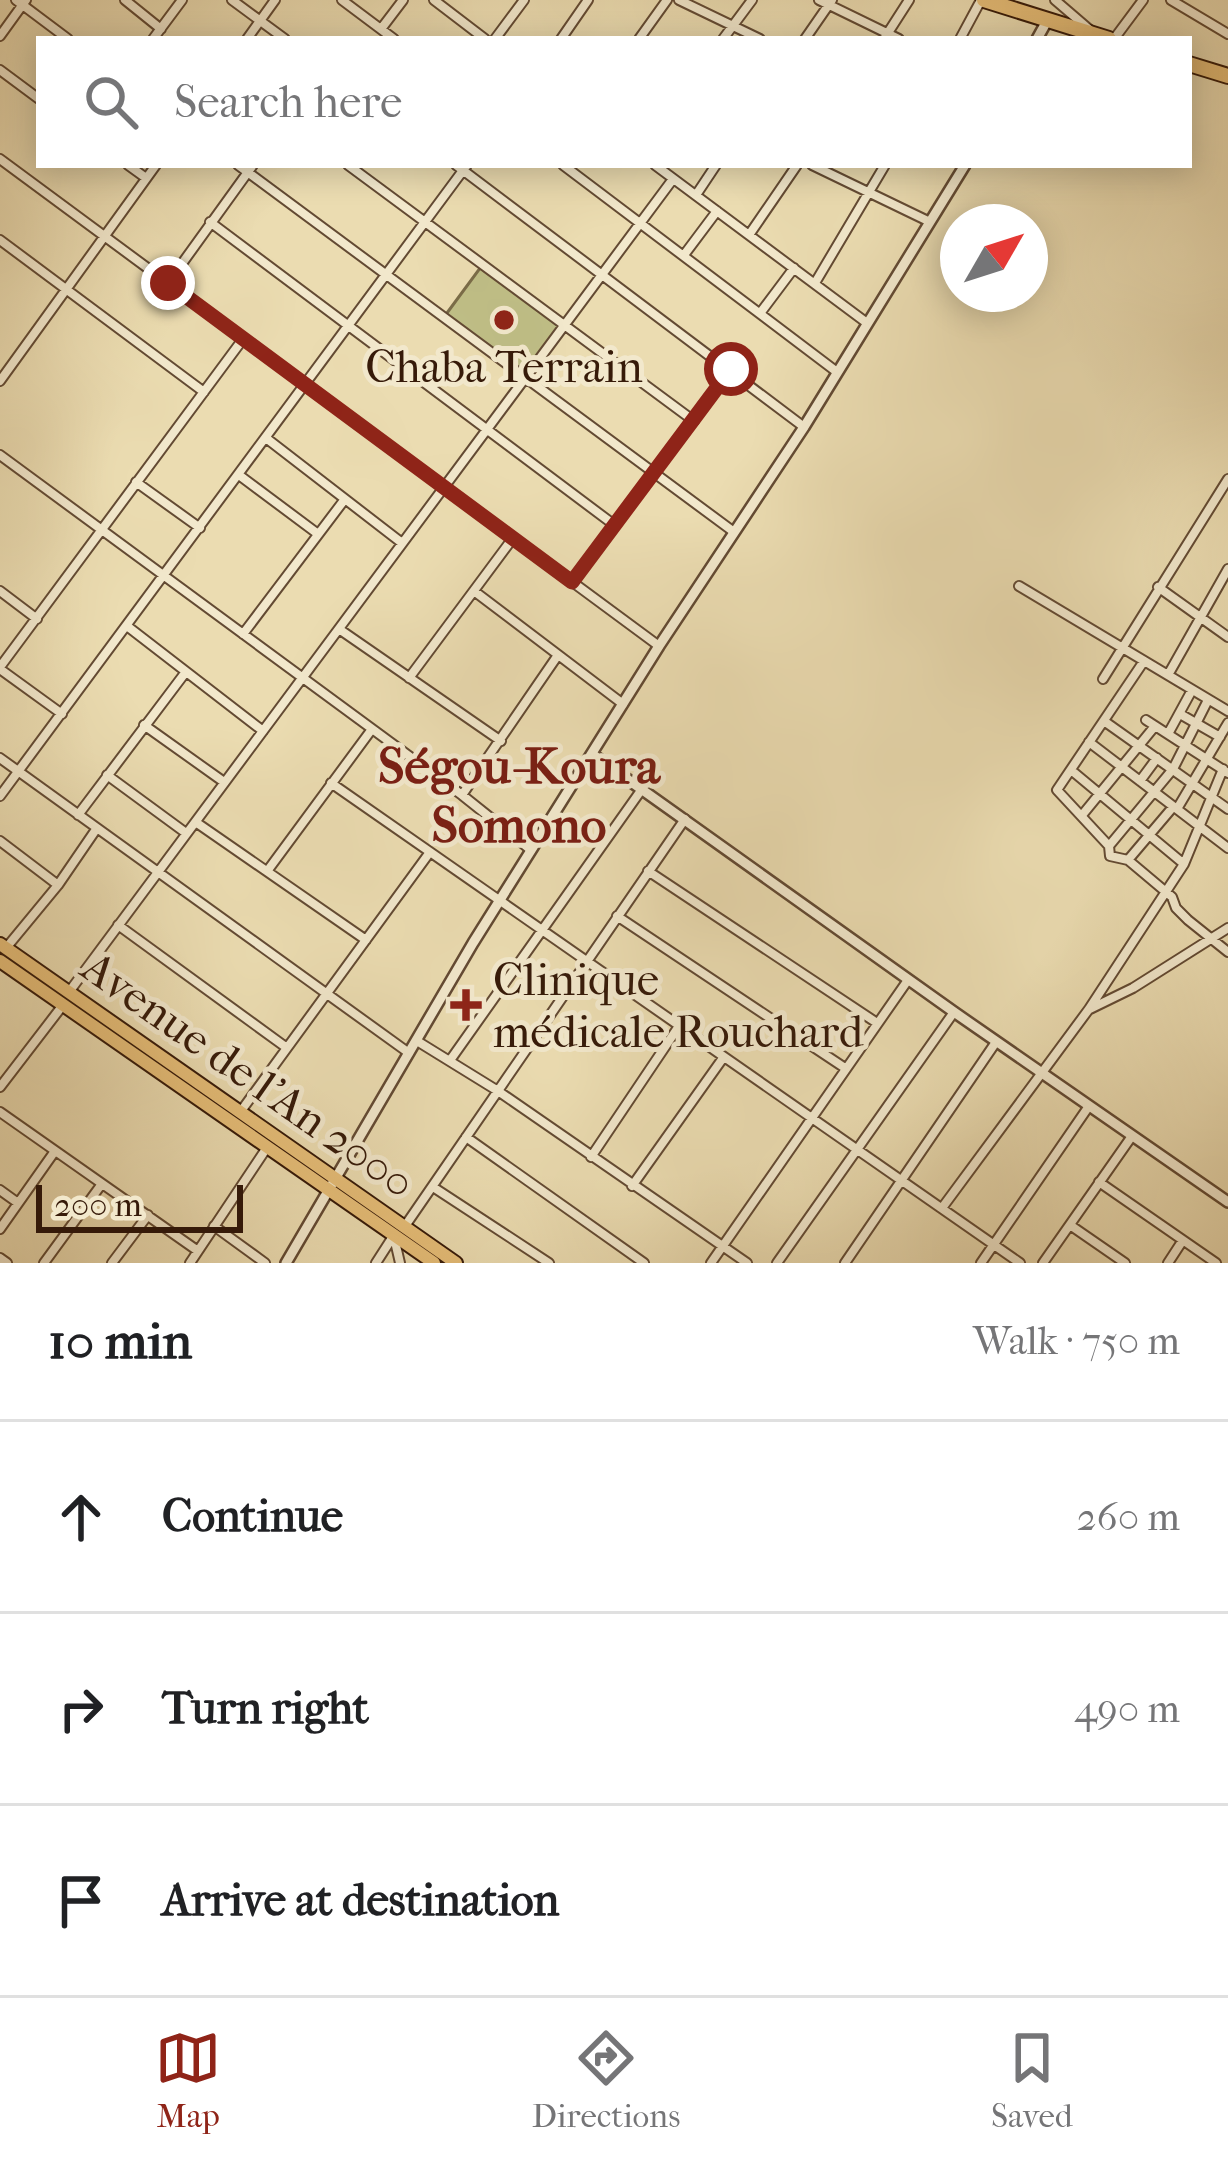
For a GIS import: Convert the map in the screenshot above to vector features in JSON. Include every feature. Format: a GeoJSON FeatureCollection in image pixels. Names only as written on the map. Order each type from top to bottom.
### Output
{"type":"FeatureCollection","features":[{"type":"Feature","properties":{"kind":"highway"},"geometry":{"type":"LineString","coordinates":[[983,0],[1099,36]]}},
{"type":"Feature","properties":{"kind":"highway"},"geometry":{"type":"LineString","coordinates":[[1192,65],[1228,76]]}},
{"type":"Feature","properties":{"kind":"main road","name":"Avenue de l'An 2000"},"geometry":{"type":"LineString","coordinates":[[2,951],[268,1146],[332,1184]]}},
{"type":"Feature","properties":{"kind":"main road","name":"Avenue de l'An 2000"},"geometry":{"type":"LineString","coordinates":[[66,999],[241,1112],[399,1231],[456,1263]]}},
{"type":"Feature","properties":{"kind":"main road","name":"Avenue de l'An 2000"},"geometry":{"type":"LineString","coordinates":[[399,1231],[434,1263]]}},
{"type":"Feature","properties":{"kind":"street"},"geometry":{"type":"LineString","coordinates":[[124,0],[161,29]]}},
{"type":"Feature","properties":{"kind":"street"},"geometry":{"type":"LineString","coordinates":[[155,36],[182,0]]}},
{"type":"Feature","properties":{"kind":"street"},"geometry":{"type":"LineString","coordinates":[[232,0],[281,36]]}},
{"type":"Feature","properties":{"kind":"street"},"geometry":{"type":"LineString","coordinates":[[249,36],[275,0]]}},
{"type":"Feature","properties":{"kind":"street"},"geometry":{"type":"LineString","coordinates":[[342,0],[390,36]]}},
{"type":"Feature","properties":{"kind":"street"},"geometry":{"type":"LineString","coordinates":[[381,29],[403,0]]}},
{"type":"Feature","properties":{"kind":"street"},"geometry":{"type":"LineString","coordinates":[[434,0],[481,36]]}},
{"type":"Feature","properties":{"kind":"street"},"geometry":{"type":"LineString","coordinates":[[563,36],[588,0]]}},
{"type":"Feature","properties":{"kind":"street"},"geometry":{"type":"LineString","coordinates":[[641,36],[667,0]]}},
{"type":"Feature","properties":{"kind":"street"},"geometry":{"type":"LineString","coordinates":[[679,0],[754,36]]}},
{"type":"Feature","properties":{"kind":"street"},"geometry":{"type":"LineString","coordinates":[[725,36],[752,0]]}},
{"type":"Feature","properties":{"kind":"street"},"geometry":{"type":"LineString","coordinates":[[807,36],[827,2],[886,36],[909,0]]}},
{"type":"Feature","properties":{"kind":"street"},"geometry":{"type":"LineString","coordinates":[[962,36],[983,0]]}},
{"type":"Feature","properties":{"kind":"street"},"geometry":{"type":"LineString","coordinates":[[1055,0],[1103,36]]}},
{"type":"Feature","properties":{"kind":"street"},"geometry":{"type":"LineString","coordinates":[[1108,36],[1143,0]]}},
{"type":"Feature","properties":{"kind":"street"},"geometry":{"type":"LineString","coordinates":[[1171,0],[1228,34]]}},
{"type":"Feature","properties":{"kind":"street"},"geometry":{"type":"LineString","coordinates":[[497,36],[520,1]]}},
{"type":"Feature","properties":{"kind":"street"},"geometry":{"type":"LineString","coordinates":[[0,36],[22,2],[64,36]]}},
{"type":"Feature","properties":{"kind":"street"},"geometry":{"type":"LineString","coordinates":[[1039,36],[1047,21]]}},
{"type":"Feature","properties":{"kind":"street"},"geometry":{"type":"LineString","coordinates":[[0,70],[36,97]]}},
{"type":"Feature","properties":{"kind":"street"},"geometry":{"type":"LineString","coordinates":[[0,159],[659,646]]}},
{"type":"Feature","properties":{"kind":"street"},"geometry":{"type":"LineString","coordinates":[[132,168],[146,178]]}},
{"type":"Feature","properties":{"kind":"street"},"geometry":{"type":"LineString","coordinates":[[0,381],[154,168]]}},
{"type":"Feature","properties":{"kind":"street"},"geometry":{"type":"LineString","coordinates":[[168,283],[250,168],[734,532]]}},
{"type":"Feature","properties":{"kind":"street"},"geometry":{"type":"LineString","coordinates":[[352,168],[694,421]]}},
{"type":"Feature","properties":{"kind":"street"},"geometry":{"type":"LineString","coordinates":[[0,796],[461,168]]}},
{"type":"Feature","properties":{"kind":"street"},"geometry":{"type":"LineString","coordinates":[[463,168],[804,427]]}},
{"type":"Feature","properties":{"kind":"street"},"geometry":{"type":"LineString","coordinates":[[567,168],[837,372]]}},
{"type":"Feature","properties":{"kind":"street"},"geometry":{"type":"LineString","coordinates":[[580,177],[586,168]]}},
{"type":"Feature","properties":{"kind":"street"},"geometry":{"type":"LineString","coordinates":[[659,168],[868,323]]}},
{"type":"Feature","properties":{"kind":"street"},"geometry":{"type":"LineString","coordinates":[[696,195],[714,168]]}},
{"type":"Feature","properties":{"kind":"street"},"geometry":{"type":"LineString","coordinates":[[749,235],[795,168]]}},
{"type":"Feature","properties":{"kind":"street"},"geometry":{"type":"LineString","coordinates":[[818,168],[928,221]]}},
{"type":"Feature","properties":{"kind":"street"},"geometry":{"type":"LineString","coordinates":[[815,283],[883,168]]}},
{"type":"Feature","properties":{"kind":"street"},"geometry":{"type":"LineString","coordinates":[[286,1263],[499,901],[804,427],[963,168]]}},
{"type":"Feature","properties":{"kind":"street"},"geometry":{"type":"LineString","coordinates":[[0,1087],[673,178]]}},
{"type":"Feature","properties":{"kind":"street"},"geometry":{"type":"LineString","coordinates":[[684,255],[717,211]]}},
{"type":"Feature","properties":{"kind":"street"},"geometry":{"type":"LineString","coordinates":[[210,222],[613,524]]}},
{"type":"Feature","properties":{"kind":"street"},"geometry":{"type":"LineString","coordinates":[[0,240],[204,392]]}},
{"type":"Feature","properties":{"kind":"street"},"geometry":{"type":"LineString","coordinates":[[761,312],[794,268]]}},
{"type":"Feature","properties":{"kind":"street"},"geometry":{"type":"LineString","coordinates":[[62,714],[0,668],[243,339]]}},
{"type":"Feature","properties":{"kind":"street"},"geometry":{"type":"LineString","coordinates":[[572,582],[731,369]]}},
{"type":"Feature","properties":{"kind":"street"},"geometry":{"type":"LineString","coordinates":[[266,438],[403,543]]}},
{"type":"Feature","properties":{"kind":"street"},"geometry":{"type":"LineString","coordinates":[[0,454],[531,850]]}},
{"type":"Feature","properties":{"kind":"street"},"geometry":{"type":"LineString","coordinates":[[239,475],[318,535]]}},
{"type":"Feature","properties":{"kind":"street"},"geometry":{"type":"LineString","coordinates":[[1103,679],[1228,479]]}},
{"type":"Feature","properties":{"kind":"street"},"geometry":{"type":"LineString","coordinates":[[136,482],[200,528]]}},
{"type":"Feature","properties":{"kind":"street"},"geometry":{"type":"LineString","coordinates":[[243,634],[345,499]]}},
{"type":"Feature","properties":{"kind":"street"},"geometry":{"type":"LineString","coordinates":[[409,678],[513,538]]}},
{"type":"Feature","properties":{"kind":"street"},"geometry":{"type":"LineString","coordinates":[[1168,675],[1228,569]]}},
{"type":"Feature","properties":{"kind":"street"},"geometry":{"type":"LineString","coordinates":[[1019,586],[1228,711]]}},
{"type":"Feature","properties":{"kind":"street"},"geometry":{"type":"LineString","coordinates":[[1159,587],[1228,638]]}},
{"type":"Feature","properties":{"kind":"street"},"geometry":{"type":"LineString","coordinates":[[0,591],[37,619]]}},
{"type":"Feature","properties":{"kind":"street"},"geometry":{"type":"LineString","coordinates":[[474,591],[623,704]]}},
{"type":"Feature","properties":{"kind":"street"},"geometry":{"type":"LineString","coordinates":[[127,626],[263,731]]}},
{"type":"Feature","properties":{"kind":"street"},"geometry":{"type":"LineString","coordinates":[[339,629],[501,741]]}},
{"type":"Feature","properties":{"kind":"street"},"geometry":{"type":"LineString","coordinates":[[462,795],[558,655]]}},
{"type":"Feature","properties":{"kind":"street"},"geometry":{"type":"LineString","coordinates":[[1144,661],[1057,790],[1109,846],[1110,856],[1128,860],[1228,952]]}},
{"type":"Feature","properties":{"kind":"street"},"geometry":{"type":"LineString","coordinates":[[78,814],[185,673]]}},
{"type":"Feature","properties":{"kind":"street"},"geometry":{"type":"LineString","coordinates":[[1168,734],[1192,690]]}},
{"type":"Feature","properties":{"kind":"street"},"geometry":{"type":"LineString","coordinates":[[1109,846],[1173,769],[1208,700]]}},
{"type":"Feature","properties":{"kind":"street"},"geometry":{"type":"LineString","coordinates":[[1179,714],[1220,737]]}},
{"type":"Feature","properties":{"kind":"street"},"geometry":{"type":"LineString","coordinates":[[1104,721],[1228,808]]}},
{"type":"Feature","properties":{"kind":"street"},"geometry":{"type":"LineString","coordinates":[[942,1208],[1089,1009],[1184,864],[1210,795],[1225,771],[1151,723],[1140,746],[1083,814]]}},
{"type":"Feature","properties":{"kind":"street"},"geometry":{"type":"LineString","coordinates":[[1128,860],[1175,808],[1228,723]]}},
{"type":"Feature","properties":{"kind":"street"},"geometry":{"type":"LineString","coordinates":[[144,725],[224,782]]}},
{"type":"Feature","properties":{"kind":"street"},"geometry":{"type":"LineString","coordinates":[[268,870],[372,729]]}},
{"type":"Feature","properties":{"kind":"street"},"geometry":{"type":"LineString","coordinates":[[1090,742],[1228,848]]}},
{"type":"Feature","properties":{"kind":"street"},"geometry":{"type":"LineString","coordinates":[[592,754],[1228,1202]]}},
{"type":"Feature","properties":{"kind":"street"},"geometry":{"type":"LineString","coordinates":[[0,758],[409,1053]]}},
{"type":"Feature","properties":{"kind":"street"},"geometry":{"type":"LineString","coordinates":[[1140,781],[1157,758]]}},
{"type":"Feature","properties":{"kind":"street"},"geometry":{"type":"LineString","coordinates":[[1071,770],[1184,864]]}},
{"type":"Feature","properties":{"kind":"street"},"geometry":{"type":"LineString","coordinates":[[107,775],[187,833]]}},
{"type":"Feature","properties":{"kind":"street"},"geometry":{"type":"LineString","coordinates":[[331,783],[1020,1263]]}},
{"type":"Feature","properties":{"kind":"street"},"geometry":{"type":"LineString","coordinates":[[451,1059],[642,788]]}},
{"type":"Feature","properties":{"kind":"street"},"geometry":{"type":"LineString","coordinates":[[376,1263],[685,819]]}},
{"type":"Feature","properties":{"kind":"street"},"geometry":{"type":"LineString","coordinates":[[196,823],[366,940]]}},
{"type":"Feature","properties":{"kind":"street"},"geometry":{"type":"LineString","coordinates":[[2,951],[98,828]]}},
{"type":"Feature","properties":{"kind":"street"},"geometry":{"type":"LineString","coordinates":[[0,841],[58,885]]}},
{"type":"Feature","properties":{"kind":"street"},"geometry":{"type":"LineString","coordinates":[[241,1112],[430,852]]}},
{"type":"Feature","properties":{"kind":"street"},"geometry":{"type":"LineString","coordinates":[[648,871],[877,1024]]}},
{"type":"Feature","properties":{"kind":"street"},"geometry":{"type":"LineString","coordinates":[[617,916],[845,1068]]}},
{"type":"Feature","properties":{"kind":"street"},"geometry":{"type":"LineString","coordinates":[[118,925],[287,1048]]}},
{"type":"Feature","properties":{"kind":"street"},"geometry":{"type":"LineString","coordinates":[[1089,1009],[1133,988],[1228,928]]}},
{"type":"Feature","properties":{"kind":"street"},"geometry":{"type":"LineString","coordinates":[[710,1263],[908,980]]}},
{"type":"Feature","properties":{"kind":"street"},"geometry":{"type":"LineString","coordinates":[[777,1263],[954,1012]]}},
{"type":"Feature","properties":{"kind":"street"},"geometry":{"type":"LineString","coordinates":[[591,1157],[680,1026]]}},
{"type":"Feature","properties":{"kind":"street"},"geometry":{"type":"LineString","coordinates":[[417,1041],[498,1090],[747,1263]]}},
{"type":"Feature","properties":{"kind":"street"},"geometry":{"type":"LineString","coordinates":[[845,1263],[996,1042]]}},
{"type":"Feature","properties":{"kind":"street"},"geometry":{"type":"LineString","coordinates":[[632,1186],[723,1058]]}},
{"type":"Feature","properties":{"kind":"street"},"geometry":{"type":"LineString","coordinates":[[981,1263],[1089,1106]]}},
{"type":"Feature","properties":{"kind":"street"},"geometry":{"type":"LineString","coordinates":[[0,1112],[198,1251]]}},
{"type":"Feature","properties":{"kind":"street"},"geometry":{"type":"LineString","coordinates":[[1043,1263],[1132,1136]]}},
{"type":"Feature","properties":{"kind":"street"},"geometry":{"type":"LineString","coordinates":[[466,1137],[644,1263]]}},
{"type":"Feature","properties":{"kind":"street"},"geometry":{"type":"LineString","coordinates":[[190,1263],[268,1146]]}},
{"type":"Feature","properties":{"kind":"street"},"geometry":{"type":"LineString","coordinates":[[0,1229],[56,1151]]}},
{"type":"Feature","properties":{"kind":"street"},"geometry":{"type":"LineString","coordinates":[[1099,1182],[1216,1263]]}},
{"type":"Feature","properties":{"kind":"street"},"geometry":{"type":"LineString","coordinates":[[44,1263],[101,1185]]}},
{"type":"Feature","properties":{"kind":"street"},"geometry":{"type":"LineString","coordinates":[[433,1186],[549,1263]]}},
{"type":"Feature","properties":{"kind":"street"},"geometry":{"type":"LineString","coordinates":[[0,1190],[19,1203]]}},
{"type":"Feature","properties":{"kind":"street"},"geometry":{"type":"LineString","coordinates":[[112,1263],[148,1215]]}},
{"type":"Feature","properties":{"kind":"street"},"geometry":{"type":"LineString","coordinates":[[1070,1225],[1125,1263]]}},
{"type":"Feature","properties":{"kind":"street"},"geometry":{"type":"LineString","coordinates":[[214,1226],[265,1263]]}},
{"type":"Feature","properties":{"kind":"street"},"geometry":{"type":"LineString","coordinates":[[399,1231],[400,1263]]}},
{"type":"Feature","properties":{"kind":"street"},"geometry":{"type":"LineString","coordinates":[[1168,1263],[1183,1240]]}},
{"type":"Feature","properties":{"kind":"shaded area","name":"Chaba Terrain"},"geometry":{"type":"Polygon","coordinates":[[[483,264],[564,323],[524,377],[444,317],[483,264]]]}},
{"type":"Feature","properties":{"kind":"place","name":"Chaba Terrain"},"geometry":{"type":"Point","coordinates":[504,320]}},
{"type":"Feature","properties":{"kind":"place","name":"Clinique médicale Rouchard"},"geometry":{"type":"Point","coordinates":[466,1005]}},
{"type":"Feature","properties":{"kind":"district","name":"Ségou-Koura Somono"},"geometry":{"type":"Point","coordinates":[519,794]}},
{"type":"Feature","properties":{"kind":"route"},"geometry":{"type":"LineString","coordinates":[[168,283],[572,582],[731,369]]}}]}
